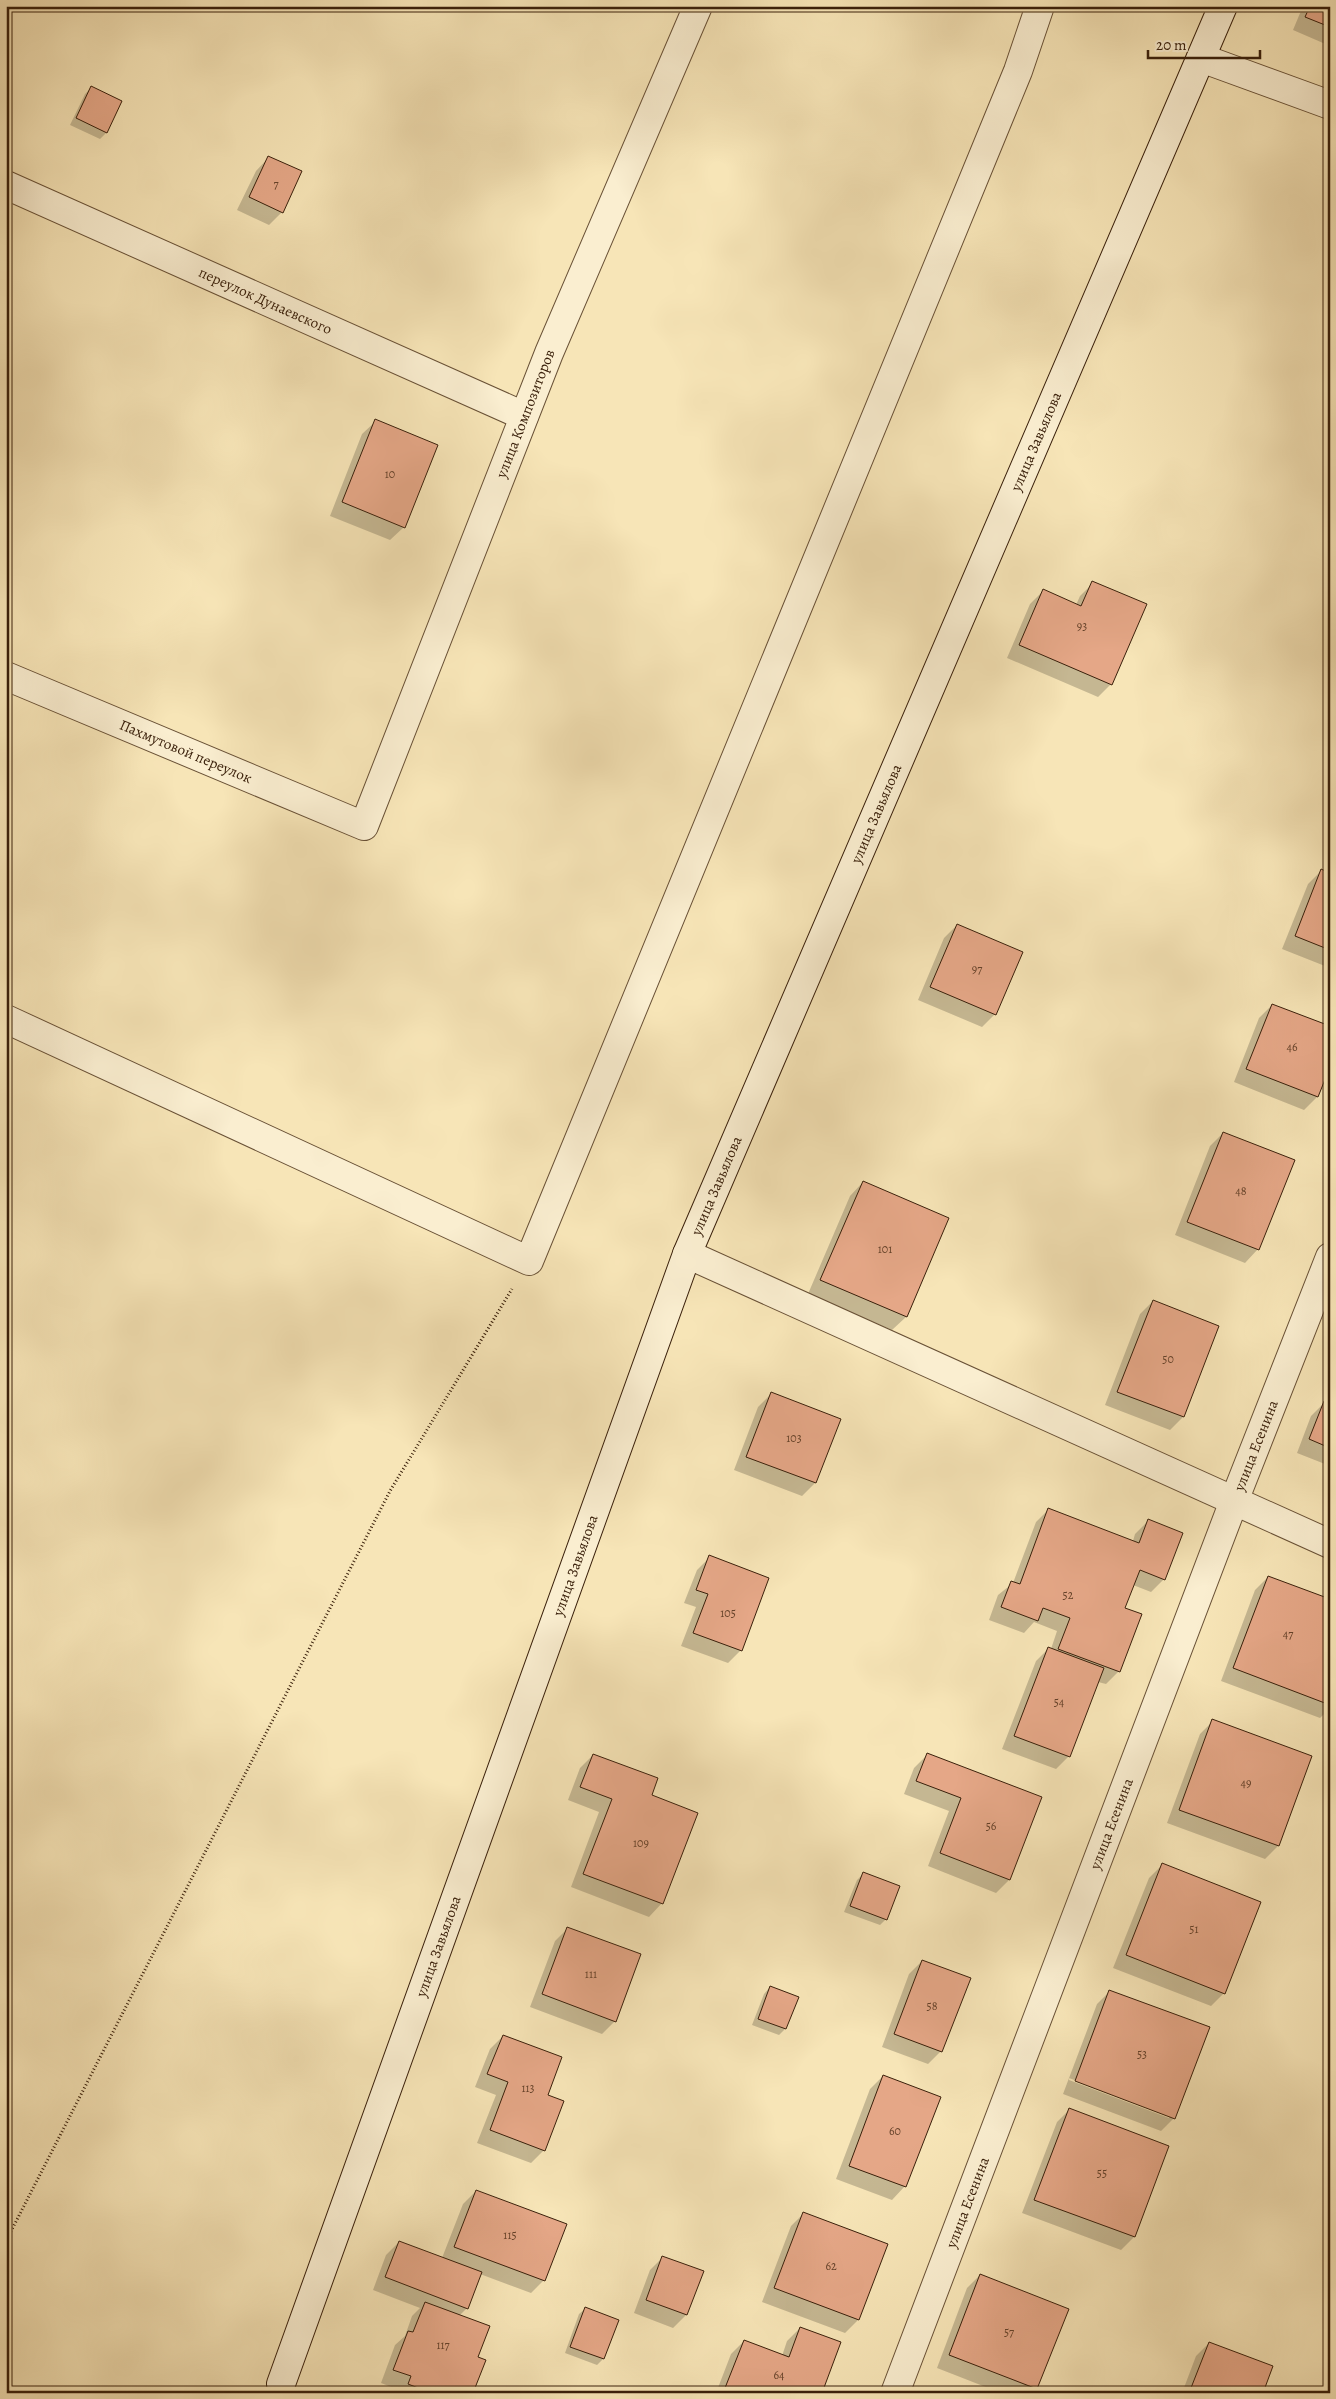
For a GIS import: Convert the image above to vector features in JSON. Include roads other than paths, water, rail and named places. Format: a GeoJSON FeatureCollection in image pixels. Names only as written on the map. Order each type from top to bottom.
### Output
{"type":"FeatureCollection","features":[{"type":"Feature","properties":{"kind":"street","name":"улица Композиторов"},"geometry":{"type":"LineString","coordinates":[[364,826],[549,353],[698,6]]}},
{"type":"Feature","properties":{"kind":"street"},"geometry":{"type":"LineString","coordinates":[[6,1019],[529,1262],[1018,71],[1040,6]]}},
{"type":"Feature","properties":{"kind":"street","name":"улица Завьялова"},"geometry":{"type":"LineString","coordinates":[[279,2388],[686,1254],[1223,6]]}},
{"type":"Feature","properties":{"kind":"street"},"geometry":{"type":"LineString","coordinates":[[1201,58],[1330,105]]}},
{"type":"Feature","properties":{"kind":"street","name":"переулок Дунаевского"},"geometry":{"type":"LineString","coordinates":[[6,185],[524,416]]}},
{"type":"Feature","properties":{"kind":"street","name":"Пахмутовой переулок"},"geometry":{"type":"LineString","coordinates":[[6,676],[364,826]]}},
{"type":"Feature","properties":{"kind":"street"},"geometry":{"type":"LineString","coordinates":[[686,1254],[1330,1544]]}},
{"type":"Feature","properties":{"kind":"street","name":"улица Есенина"},"geometry":{"type":"LineString","coordinates":[[896,2393],[1234,1501],[1330,1257]]}}]}
